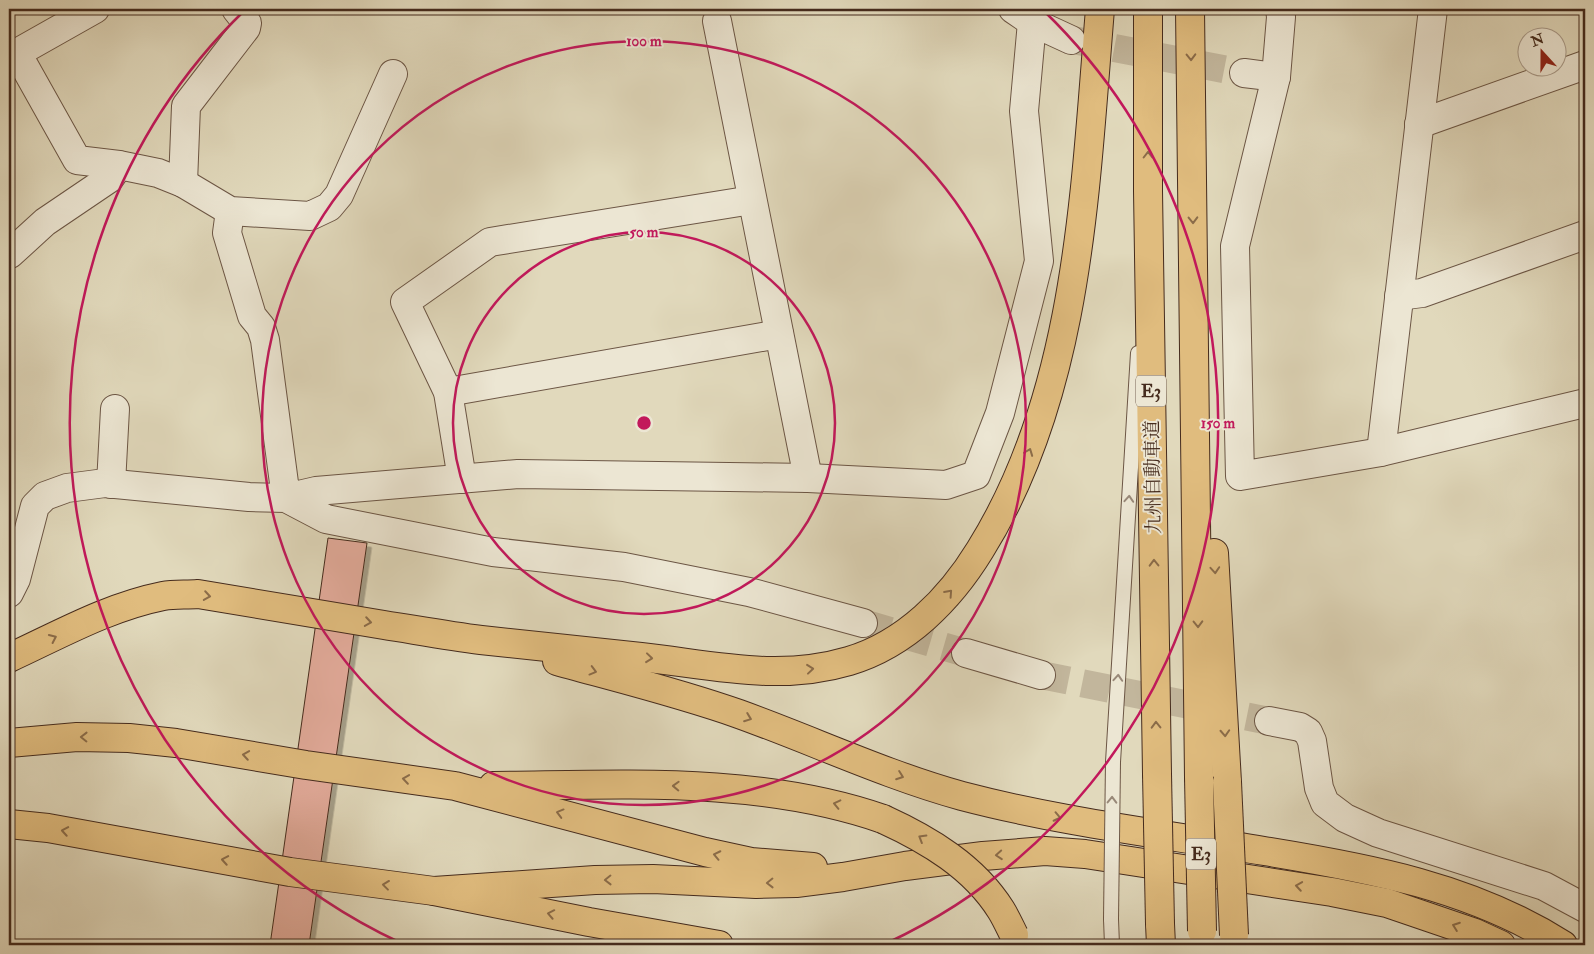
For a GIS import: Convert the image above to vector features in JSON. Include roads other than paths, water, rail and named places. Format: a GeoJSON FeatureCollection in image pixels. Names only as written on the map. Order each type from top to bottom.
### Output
{"type":"FeatureCollection","features":[{"type":"Feature","properties":{"kind":"highway"},"geometry":{"type":"LineString","coordinates":[[9,658],[104,614],[134,603],[165,596],[198,594],[478,640],[665,659],[748,670],[787,672],[821,668],[854,660],[883,647],[911,629],[934,610],[955,587],[993,530],[1013,492],[1046,405],[1069,298],[1080,221],[1089,145],[1100,9]]}},
{"type":"Feature","properties":{"kind":"highway","name":"九州自動車道"},"geometry":{"type":"LineString","coordinates":[[1148,9],[1148,191],[1160,934]]}},
{"type":"Feature","properties":{"kind":"highway","name":"E3"},"geometry":{"type":"LineString","coordinates":[[1190,9],[1203,938]]}},
{"type":"Feature","properties":{"kind":"highway"},"geometry":{"type":"LineString","coordinates":[[1194,260],[1221,648],[1235,940]]}},
{"type":"Feature","properties":{"kind":"highway"},"geometry":{"type":"LineString","coordinates":[[478,640],[696,699],[888,772],[963,796],[1065,818],[1337,862],[1430,885],[1474,900],[1511,916],[1563,945]]}},
{"type":"Feature","properties":{"kind":"highway"},"geometry":{"type":"LineString","coordinates":[[9,743],[77,737],[129,738],[176,743],[306,765],[454,786],[705,852],[751,862],[843,868],[905,866]]}},
{"type":"Feature","properties":{"kind":"highway"},"geometry":{"type":"LineString","coordinates":[[454,786],[662,785],[769,792],[851,807],[883,818],[912,832],[938,848],[965,869],[986,890],[1002,911],[1016,940]]}},
{"type":"Feature","properties":{"kind":"highway"},"geometry":{"type":"LineString","coordinates":[[9,824],[48,828],[290,872],[434,891],[719,945]]}},
{"type":"Feature","properties":{"kind":"highway"},"geometry":{"type":"LineString","coordinates":[[434,891],[605,880],[653,879],[756,884],[796,883],[983,856],[1046,851],[1085,854],[1332,892],[1387,903],[1475,933],[1501,945]]}},
{"type":"Feature","properties":{"kind":"street"},"geometry":{"type":"LineString","coordinates":[[95,9],[13,54],[77,160],[119,164],[158,173],[182,183],[230,211],[310,216],[329,207],[339,195],[393,74]]}},
{"type":"Feature","properties":{"kind":"street"},"geometry":{"type":"LineString","coordinates":[[182,183],[186,106],[246,28],[247,23],[236,9]]}},
{"type":"Feature","properties":{"kind":"street"},"geometry":{"type":"LineString","coordinates":[[1280,9],[1281,18],[1276,77],[1235,246],[1240,476],[1381,452],[1585,403]]}},
{"type":"Feature","properties":{"kind":"street"},"geometry":{"type":"LineString","coordinates":[[1381,452],[1433,9]]}},
{"type":"Feature","properties":{"kind":"street"},"geometry":{"type":"LineString","coordinates":[[9,593],[16,579],[35,506],[45,496],[67,488],[111,484],[286,498],[316,491],[518,474],[808,478],[946,486],[976,475],[1000,413],[1039,261],[1024,111],[1022,16],[1072,40]]}},
{"type":"Feature","properties":{"kind":"street"},"geometry":{"type":"LineString","coordinates":[[717,21],[808,478]]}},
{"type":"Feature","properties":{"kind":"street"},"geometry":{"type":"LineString","coordinates":[[1419,124],[1585,65]]}},
{"type":"Feature","properties":{"kind":"street"},"geometry":{"type":"LineString","coordinates":[[1244,73],[1276,77]]}},
{"type":"Feature","properties":{"kind":"street"},"geometry":{"type":"LineString","coordinates":[[10,254],[45,222],[110,178],[119,164]]}},
{"type":"Feature","properties":{"kind":"street"},"geometry":{"type":"LineString","coordinates":[[462,479],[448,392],[405,302],[490,242],[752,200]]}},
{"type":"Feature","properties":{"kind":"street"},"geometry":{"type":"LineString","coordinates":[[230,211],[227,233],[252,316],[261,328],[265,340],[286,498]]}},
{"type":"Feature","properties":{"kind":"street"},"geometry":{"type":"LineString","coordinates":[[1399,296],[1422,292],[1585,235]]}},
{"type":"Feature","properties":{"kind":"street"},"geometry":{"type":"LineString","coordinates":[[448,392],[779,334]]}},
{"type":"Feature","properties":{"kind":"street"},"geometry":{"type":"LineString","coordinates":[[111,484],[115,409]]}},
{"type":"Feature","properties":{"kind":"street"},"geometry":{"type":"LineString","coordinates":[[286,498],[326,519],[493,552],[634,569],[749,592],[863,623]]}},
{"type":"Feature","properties":{"kind":"street"},"geometry":{"type":"LineString","coordinates":[[966,653],[1041,675]]}},
{"type":"Feature","properties":{"kind":"street"},"geometry":{"type":"LineString","coordinates":[[1269,721],[1300,727],[1308,732],[1312,741],[1319,788],[1325,803],[1345,818],[1378,834],[1544,886],[1585,908]]}},
{"type":"Feature","properties":{"kind":"lane"},"geometry":{"type":"LineString","coordinates":[[1112,945],[1113,762],[1148,191]]}},
{"type":"Feature","properties":{"kind":"tunnel"},"geometry":{"type":"LineString","coordinates":[[1073,40],[1244,73]]}},
{"type":"Feature","properties":{"kind":"tunnel"},"geometry":{"type":"LineString","coordinates":[[863,623],[966,653]]}},
{"type":"Feature","properties":{"kind":"tunnel"},"geometry":{"type":"LineString","coordinates":[[1041,675],[1269,721]]}}]}
